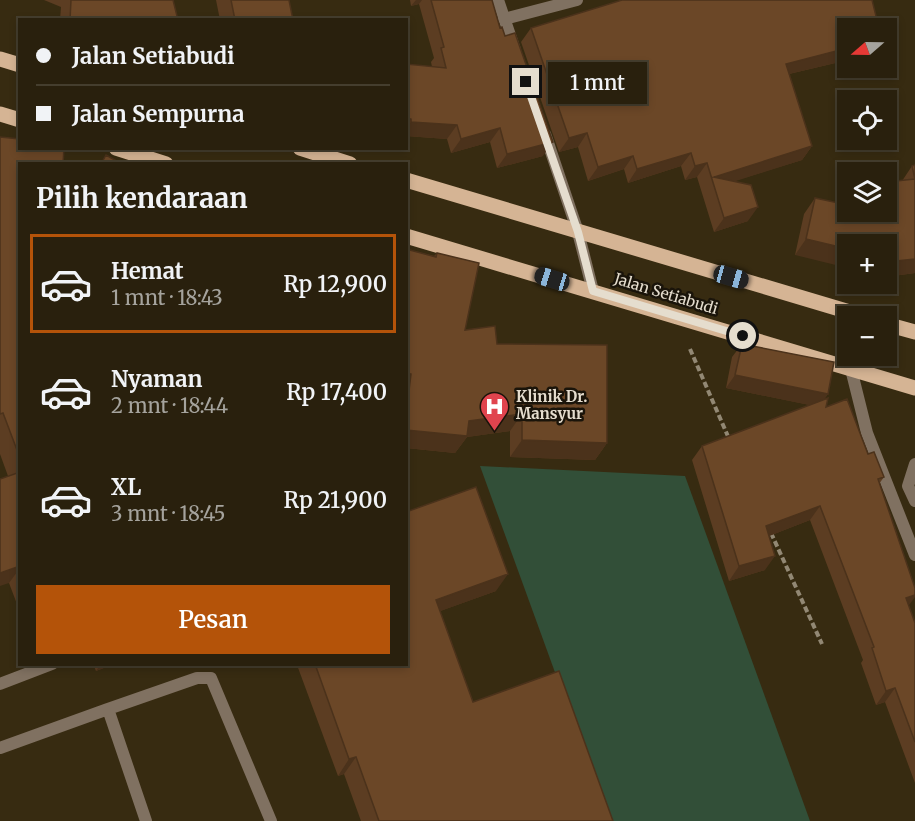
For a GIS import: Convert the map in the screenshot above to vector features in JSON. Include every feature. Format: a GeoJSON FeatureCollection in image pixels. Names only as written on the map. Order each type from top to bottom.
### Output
{"type":"FeatureCollection","features":[{"type":"Feature","properties":{"kind":"main road"},"geometry":{"type":"LineString","coordinates":[[0,59],[18,64]]}},
{"type":"Feature","properties":{"kind":"main road"},"geometry":{"type":"LineString","coordinates":[[0,114],[18,119]]}},
{"type":"Feature","properties":{"kind":"main road"},"geometry":{"type":"LineString","coordinates":[[122,150],[160,162]]}},
{"type":"Feature","properties":{"kind":"main road"},"geometry":{"type":"LineString","coordinates":[[306,150],[344,162]]}},
{"type":"Feature","properties":{"kind":"main road"},"geometry":{"type":"LineString","coordinates":[[408,181],[837,308]]}},
{"type":"Feature","properties":{"kind":"main road","name":"Jalan Setiabudi"},"geometry":{"type":"LineString","coordinates":[[408,237],[915,388]]}},
{"type":"Feature","properties":{"kind":"main road"},"geometry":{"type":"LineString","coordinates":[[897,327],[915,332]]}},
{"type":"Feature","properties":{"kind":"street"},"geometry":{"type":"LineString","coordinates":[[498,0],[520,63]]}},
{"type":"Feature","properties":{"kind":"street"},"geometry":{"type":"LineString","coordinates":[[504,19],[578,0]]}},
{"type":"Feature","properties":{"kind":"street"},"geometry":{"type":"LineString","coordinates":[[539,120],[578,232],[593,291]]}},
{"type":"Feature","properties":{"kind":"street"},"geometry":{"type":"LineString","coordinates":[[851,369],[867,433],[915,555]]}},
{"type":"Feature","properties":{"kind":"street"},"geometry":{"type":"LineString","coordinates":[[915,464],[908,486],[915,501]]}},
{"type":"Feature","properties":{"kind":"street"},"geometry":{"type":"LineString","coordinates":[[0,684],[47,666]]}},
{"type":"Feature","properties":{"kind":"street"},"geometry":{"type":"LineString","coordinates":[[0,748],[197,678],[211,678],[271,821]]}},
{"type":"Feature","properties":{"kind":"street"},"geometry":{"type":"LineString","coordinates":[[108,709],[146,821]]}},
{"type":"Feature","properties":{"kind":"path"},"geometry":{"type":"LineString","coordinates":[[678,317],[734,450]]}},
{"type":"Feature","properties":{"kind":"path"},"geometry":{"type":"LineString","coordinates":[[767,525],[822,644]]}},
{"type":"Feature","properties":{"kind":"green space"},"geometry":{"type":"Polygon","coordinates":[[[480,466],[685,476],[810,821],[609,821],[480,466]]]}},
{"type":"Feature","properties":{"kind":"building"},"geometry":{"type":"Polygon","coordinates":[[[71,0],[173,0],[178,18],[70,18],[71,0]]]}},
{"type":"Feature","properties":{"kind":"building"},"geometry":{"type":"Polygon","coordinates":[[[231,0],[289,0],[293,18],[235,18],[231,0]]]}},
{"type":"Feature","properties":{"kind":"building"},"geometry":{"type":"Polygon","coordinates":[[[431,0],[492,0],[500,28],[502,27],[505,36],[515,33],[553,142],[507,154],[500,128],[461,139],[457,125],[411,122],[411,119],[408,118],[408,64],[446,68],[441,48],[444,47],[431,0]]]}},
{"type":"Feature","properties":{"kind":"building"},"geometry":{"type":"Polygon","coordinates":[[[622,0],[872,0],[876,18],[837,18],[837,51],[786,64],[812,146],[714,177],[751,185],[758,207],[724,218],[707,163],[695,166],[691,153],[637,169],[633,156],[598,167],[587,133],[569,138],[531,28],[622,0]]]}},
{"type":"Feature","properties":{"kind":"building"},"geometry":{"type":"Polygon","coordinates":[[[0,137],[18,139],[18,150],[64,150],[63,162],[18,162],[18,453],[3,413],[0,414],[0,137]]]}},
{"type":"Feature","properties":{"kind":"building"},"geometry":{"type":"Polygon","coordinates":[[[106,155],[118,162],[102,162],[106,155]]]}},
{"type":"Feature","properties":{"kind":"building"},"geometry":{"type":"Polygon","coordinates":[[[915,179],[915,259],[897,261],[897,234],[837,234],[837,246],[806,239],[815,198],[837,203],[837,222],[897,222],[897,181],[915,179]]]}},
{"type":"Feature","properties":{"kind":"building"},"geometry":{"type":"Polygon","coordinates":[[[408,250],[436,257],[437,253],[479,263],[465,330],[495,326],[497,344],[607,345],[607,443],[522,440],[522,414],[469,421],[467,436],[408,430],[411,374],[408,373],[408,250]]]}},
{"type":"Feature","properties":{"kind":"building"},"geometry":{"type":"Polygon","coordinates":[[[742,344],[834,362],[828,394],[735,375],[742,344]]]}},
{"type":"Feature","properties":{"kind":"building"},"geometry":{"type":"Polygon","coordinates":[[[828,398],[826,407],[847,399],[868,454],[874,452],[884,477],[878,479],[915,588],[915,595],[906,598],[915,623],[915,742],[895,688],[886,691],[872,648],[874,647],[820,506],[766,526],[775,556],[739,566],[702,446],[828,398]]]}},
{"type":"Feature","properties":{"kind":"building"},"geometry":{"type":"Polygon","coordinates":[[[18,473],[18,567],[0,573],[0,479],[18,473]]]}},
{"type":"Feature","properties":{"kind":"building"},"geometry":{"type":"Polygon","coordinates":[[[476,487],[508,574],[436,600],[473,702],[559,671],[613,821],[379,821],[356,757],[349,759],[316,666],[408,666],[408,511],[476,487]]]}},
{"type":"Feature","properties":{"kind":"place","name":"Klinik Dr. Mansyur"},"geometry":{"type":"Point","coordinates":[495,432]}},
{"type":"Feature","properties":{"kind":"route"},"geometry":{"type":"LineString","coordinates":[[526,82],[578,232],[593,291],[743,336]]}}]}
